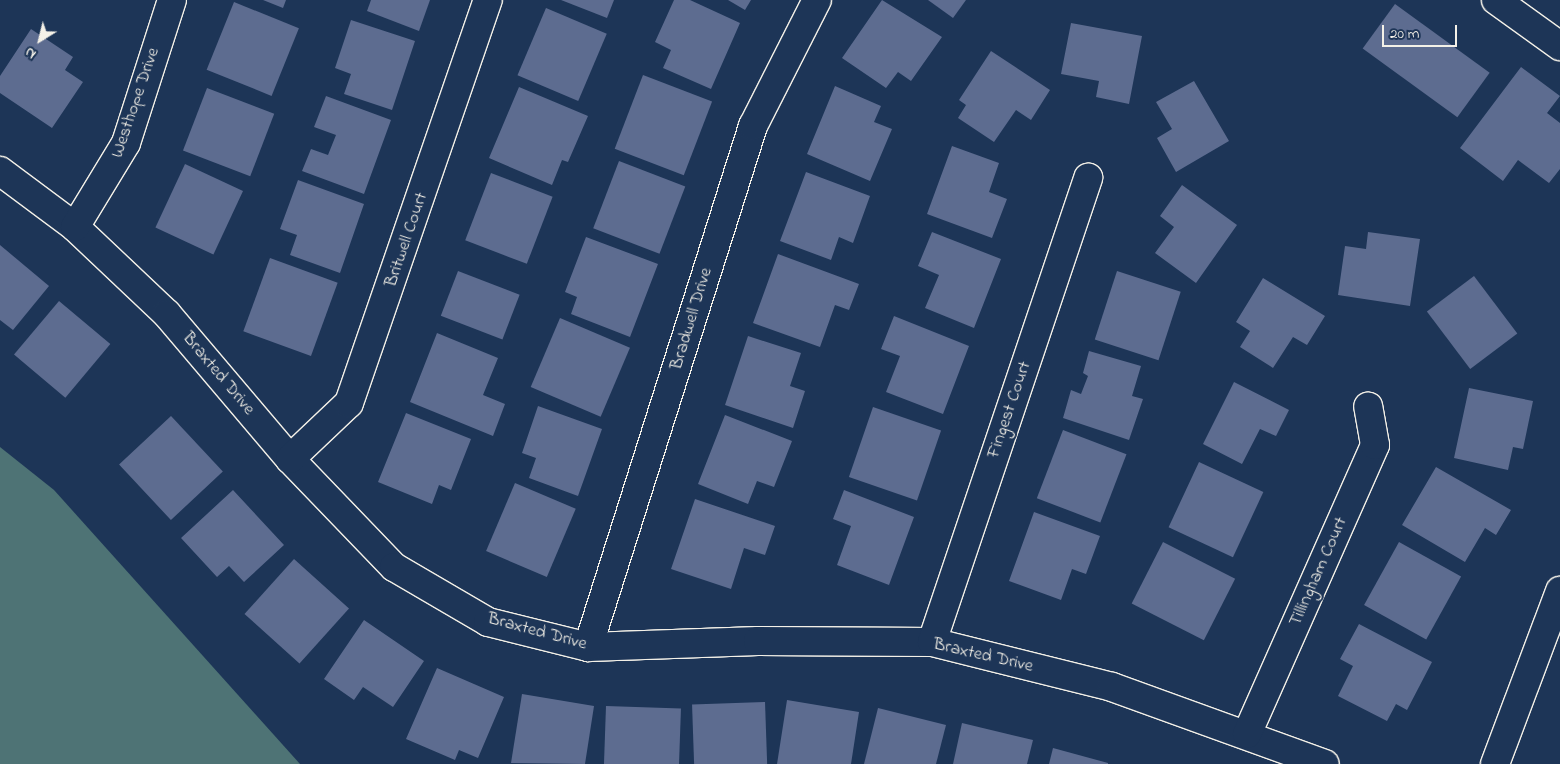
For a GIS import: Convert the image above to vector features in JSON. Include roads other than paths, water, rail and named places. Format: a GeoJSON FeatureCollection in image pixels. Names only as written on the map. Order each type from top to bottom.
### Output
{"type":"FeatureCollection","features":[{"type":"Feature","properties":{"kind":"street","name":"Westhope Drive"},"geometry":{"type":"LineString","coordinates":[[75,227],[126,143],[172,0]]}},
{"type":"Feature","properties":{"kind":"street","name":"Britwell Court"},"geometry":{"type":"LineString","coordinates":[[290,458],[349,403],[488,0]]}},
{"type":"Feature","properties":{"kind":"street","name":"Bradwell Drive"},"geometry":{"type":"LineString","coordinates":[[588,647],[752,126],[817,0]]}},
{"type":"Feature","properties":{"kind":"street"},"geometry":{"type":"LineString","coordinates":[[1496,0],[1560,46]]}},
{"type":"Feature","properties":{"kind":"street","name":"Braxted Drive"},"geometry":{"type":"LineString","coordinates":[[0,171],[75,227],[167,314],[290,458],[394,567],[488,622],[588,647],[758,642],[932,642],[1112,687],[1247,734],[1325,764]]}},
{"type":"Feature","properties":{"kind":"street","name":"Fingest Court"},"geometry":{"type":"LineString","coordinates":[[932,642],[1088,178]]}},
{"type":"Feature","properties":{"kind":"street","name":"Tillingham Court"},"geometry":{"type":"LineString","coordinates":[[1247,734],[1375,445],[1368,407]]}},
{"type":"Feature","properties":{"kind":"street"},"geometry":{"type":"LineString","coordinates":[[1495,764],[1560,591]]}}]}
